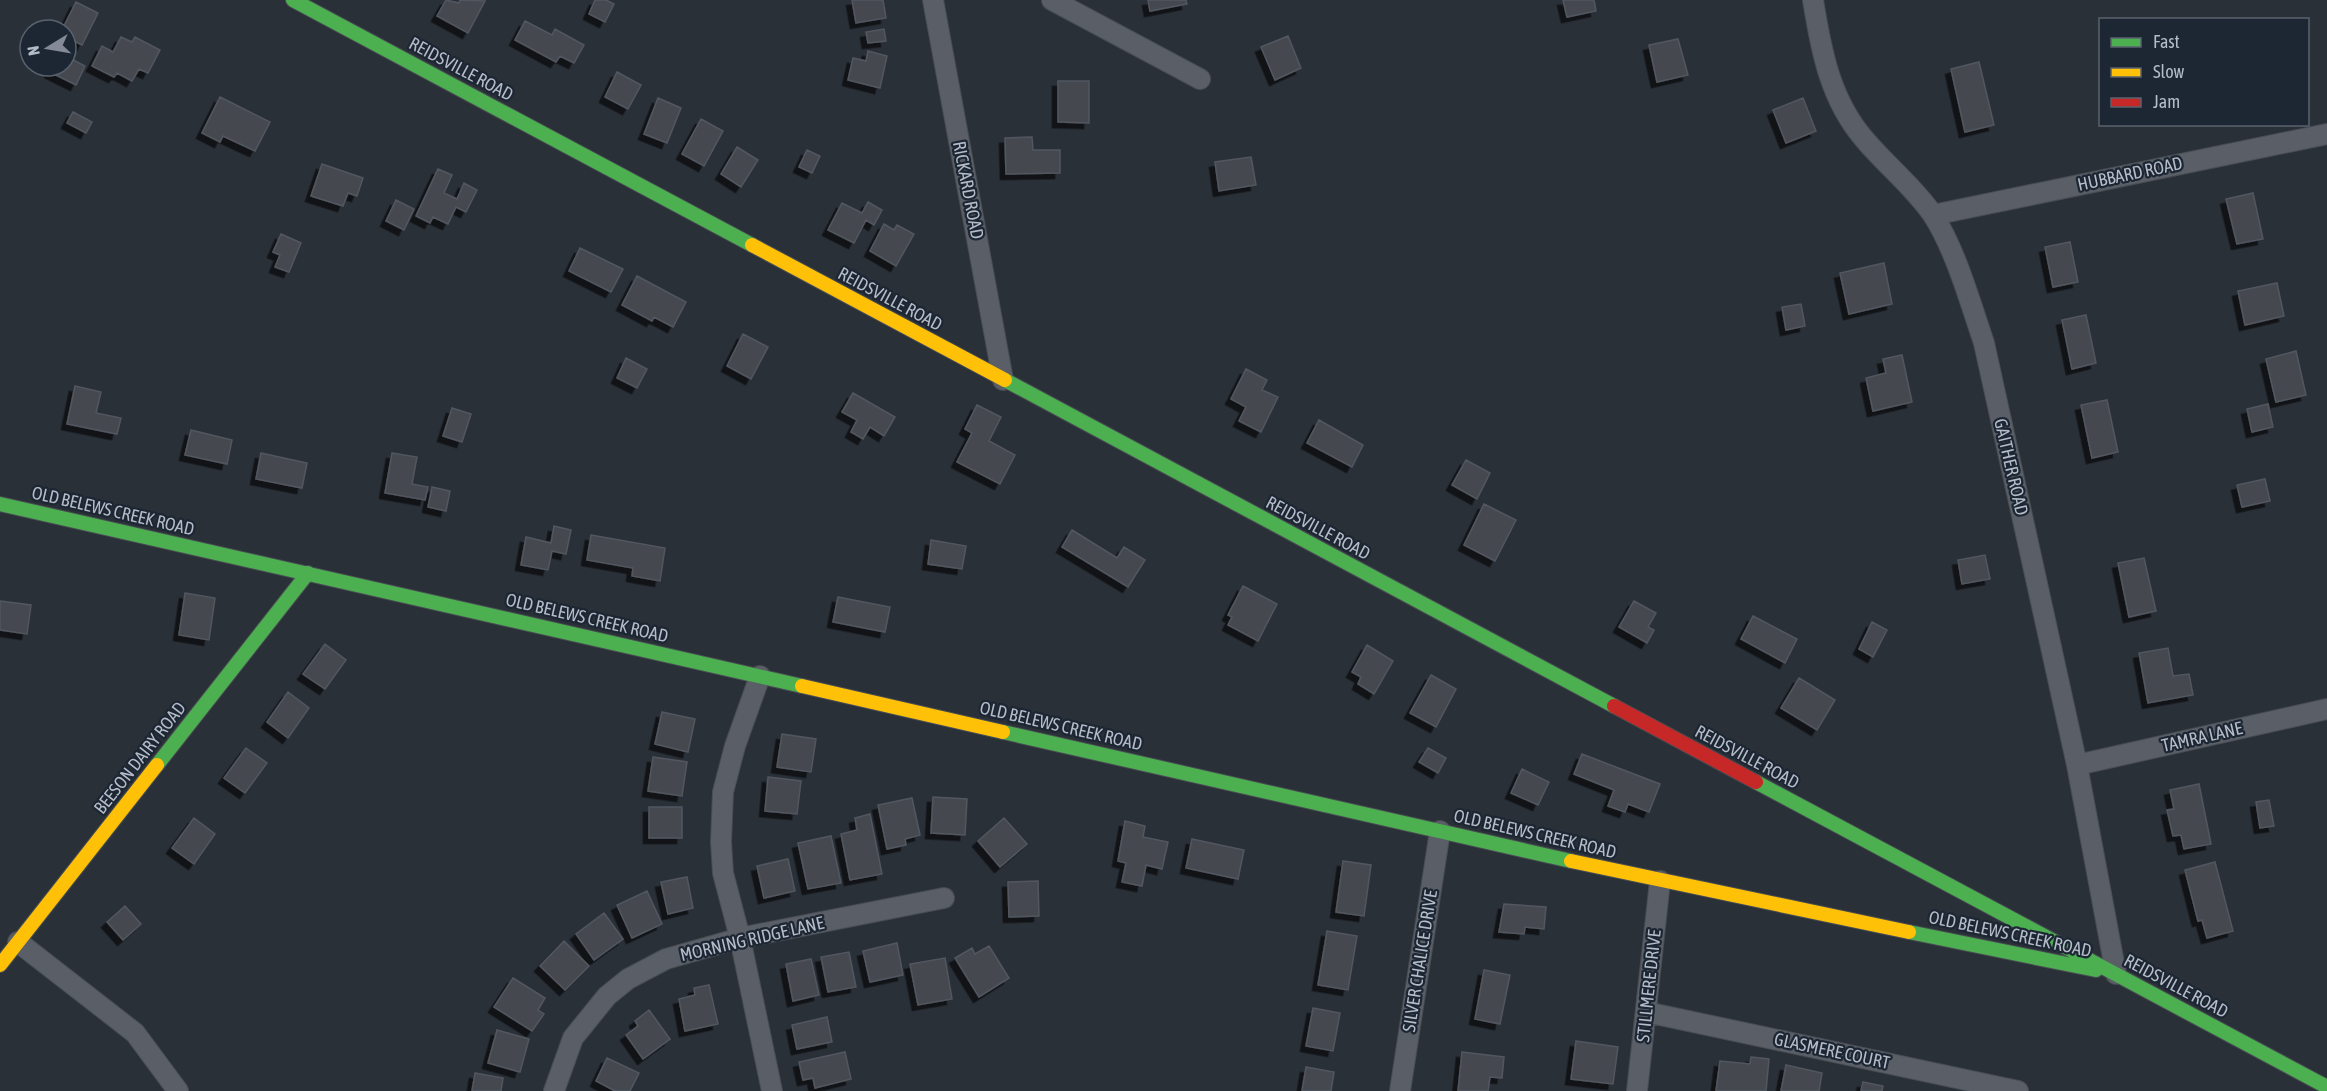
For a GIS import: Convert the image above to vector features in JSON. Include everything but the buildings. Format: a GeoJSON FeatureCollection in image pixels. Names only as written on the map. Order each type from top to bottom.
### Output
{"type":"FeatureCollection","features":[{"type":"Feature","properties":{"kind":"main road","name":"REIDSVILLE ROAD"},"geometry":{"type":"LineString","coordinates":[[293,0],[2327,1087]]}},
{"type":"Feature","properties":{"kind":"main road","name":"OLD BELEWS CREEK ROAD"},"geometry":{"type":"LineString","coordinates":[[0,504],[1660,881],[2116,974]]}},
{"type":"Feature","properties":{"kind":"main road","name":"BEESON DAIRY ROAD"},"geometry":{"type":"LineString","coordinates":[[0,965],[308,573]]}},
{"type":"Feature","properties":{"kind":"street","name":"RICKARD ROAD"},"geometry":{"type":"LineString","coordinates":[[933,0],[1003,380]]}},
{"type":"Feature","properties":{"kind":"street"},"geometry":{"type":"LineString","coordinates":[[1052,0],[1200,79]]}},
{"type":"Feature","properties":{"kind":"street","name":"GAITHER ROAD"},"geometry":{"type":"LineString","coordinates":[[1813,0],[1822,54],[1837,97],[1863,138],[1933,215],[1961,275],[1983,343],[2077,765],[2116,974]]}},
{"type":"Feature","properties":{"kind":"street","name":"HUBBARD ROAD"},"geometry":{"type":"LineString","coordinates":[[1933,215],[2327,134]]}},
{"type":"Feature","properties":{"kind":"street"},"geometry":{"type":"LineString","coordinates":[[760,676],[735,746],[723,792],[720,842],[723,873],[740,938],[772,1091]]}},
{"type":"Feature","properties":{"kind":"street","name":"TAMRA LANE"},"geometry":{"type":"LineString","coordinates":[[2077,765],[2327,709]]}},
{"type":"Feature","properties":{"kind":"street","name":"SILVER CHALICE DRIVE"},"geometry":{"type":"LineString","coordinates":[[1400,1091],[1440,831]]}},
{"type":"Feature","properties":{"kind":"street","name":"STILLMERE DRIVE"},"geometry":{"type":"LineString","coordinates":[[1637,1091],[1660,881]]}},
{"type":"Feature","properties":{"kind":"street","name":"MORNING RIDGE LANE"},"geometry":{"type":"LineString","coordinates":[[554,1091],[573,1038],[607,996],[628,979],[666,959],[740,938],[944,898]]}},
{"type":"Feature","properties":{"kind":"street"},"geometry":{"type":"LineString","coordinates":[[18,942],[135,1033],[178,1091]]}},
{"type":"Feature","properties":{"kind":"street","name":"GLASMERE COURT"},"geometry":{"type":"LineString","coordinates":[[1646,1012],[2018,1091]]}},
{"type":"Feature","properties":{"kind":"traffic: fast"},"geometry":{"type":"LineString","coordinates":[[293,0],[752,245]]}},
{"type":"Feature","properties":{"kind":"traffic: fast"},"geometry":{"type":"LineString","coordinates":[[1005,380],[1614,706]]}},
{"type":"Feature","properties":{"kind":"traffic: fast"},"geometry":{"type":"LineString","coordinates":[[0,504],[802,686]]}},
{"type":"Feature","properties":{"kind":"traffic: fast"},"geometry":{"type":"LineString","coordinates":[[157,765],[308,573]]}},
{"type":"Feature","properties":{"kind":"traffic: fast"},"geometry":{"type":"LineString","coordinates":[[1003,732],[1571,861]]}},
{"type":"Feature","properties":{"kind":"traffic: fast"},"geometry":{"type":"LineString","coordinates":[[1756,782],[2327,1087]]}},
{"type":"Feature","properties":{"kind":"traffic: fast"},"geometry":{"type":"LineString","coordinates":[[1909,932],[2096,970]]}},
{"type":"Feature","properties":{"kind":"traffic: slow"},"geometry":{"type":"LineString","coordinates":[[752,245],[1005,380]]}},
{"type":"Feature","properties":{"kind":"traffic: slow"},"geometry":{"type":"LineString","coordinates":[[802,686],[1003,732]]}},
{"type":"Feature","properties":{"kind":"traffic: slow"},"geometry":{"type":"LineString","coordinates":[[0,965],[157,765]]}},
{"type":"Feature","properties":{"kind":"traffic: slow"},"geometry":{"type":"LineString","coordinates":[[1571,861],[1909,932]]}},
{"type":"Feature","properties":{"kind":"traffic: jam"},"geometry":{"type":"LineString","coordinates":[[1614,706],[1756,782]]}}]}
